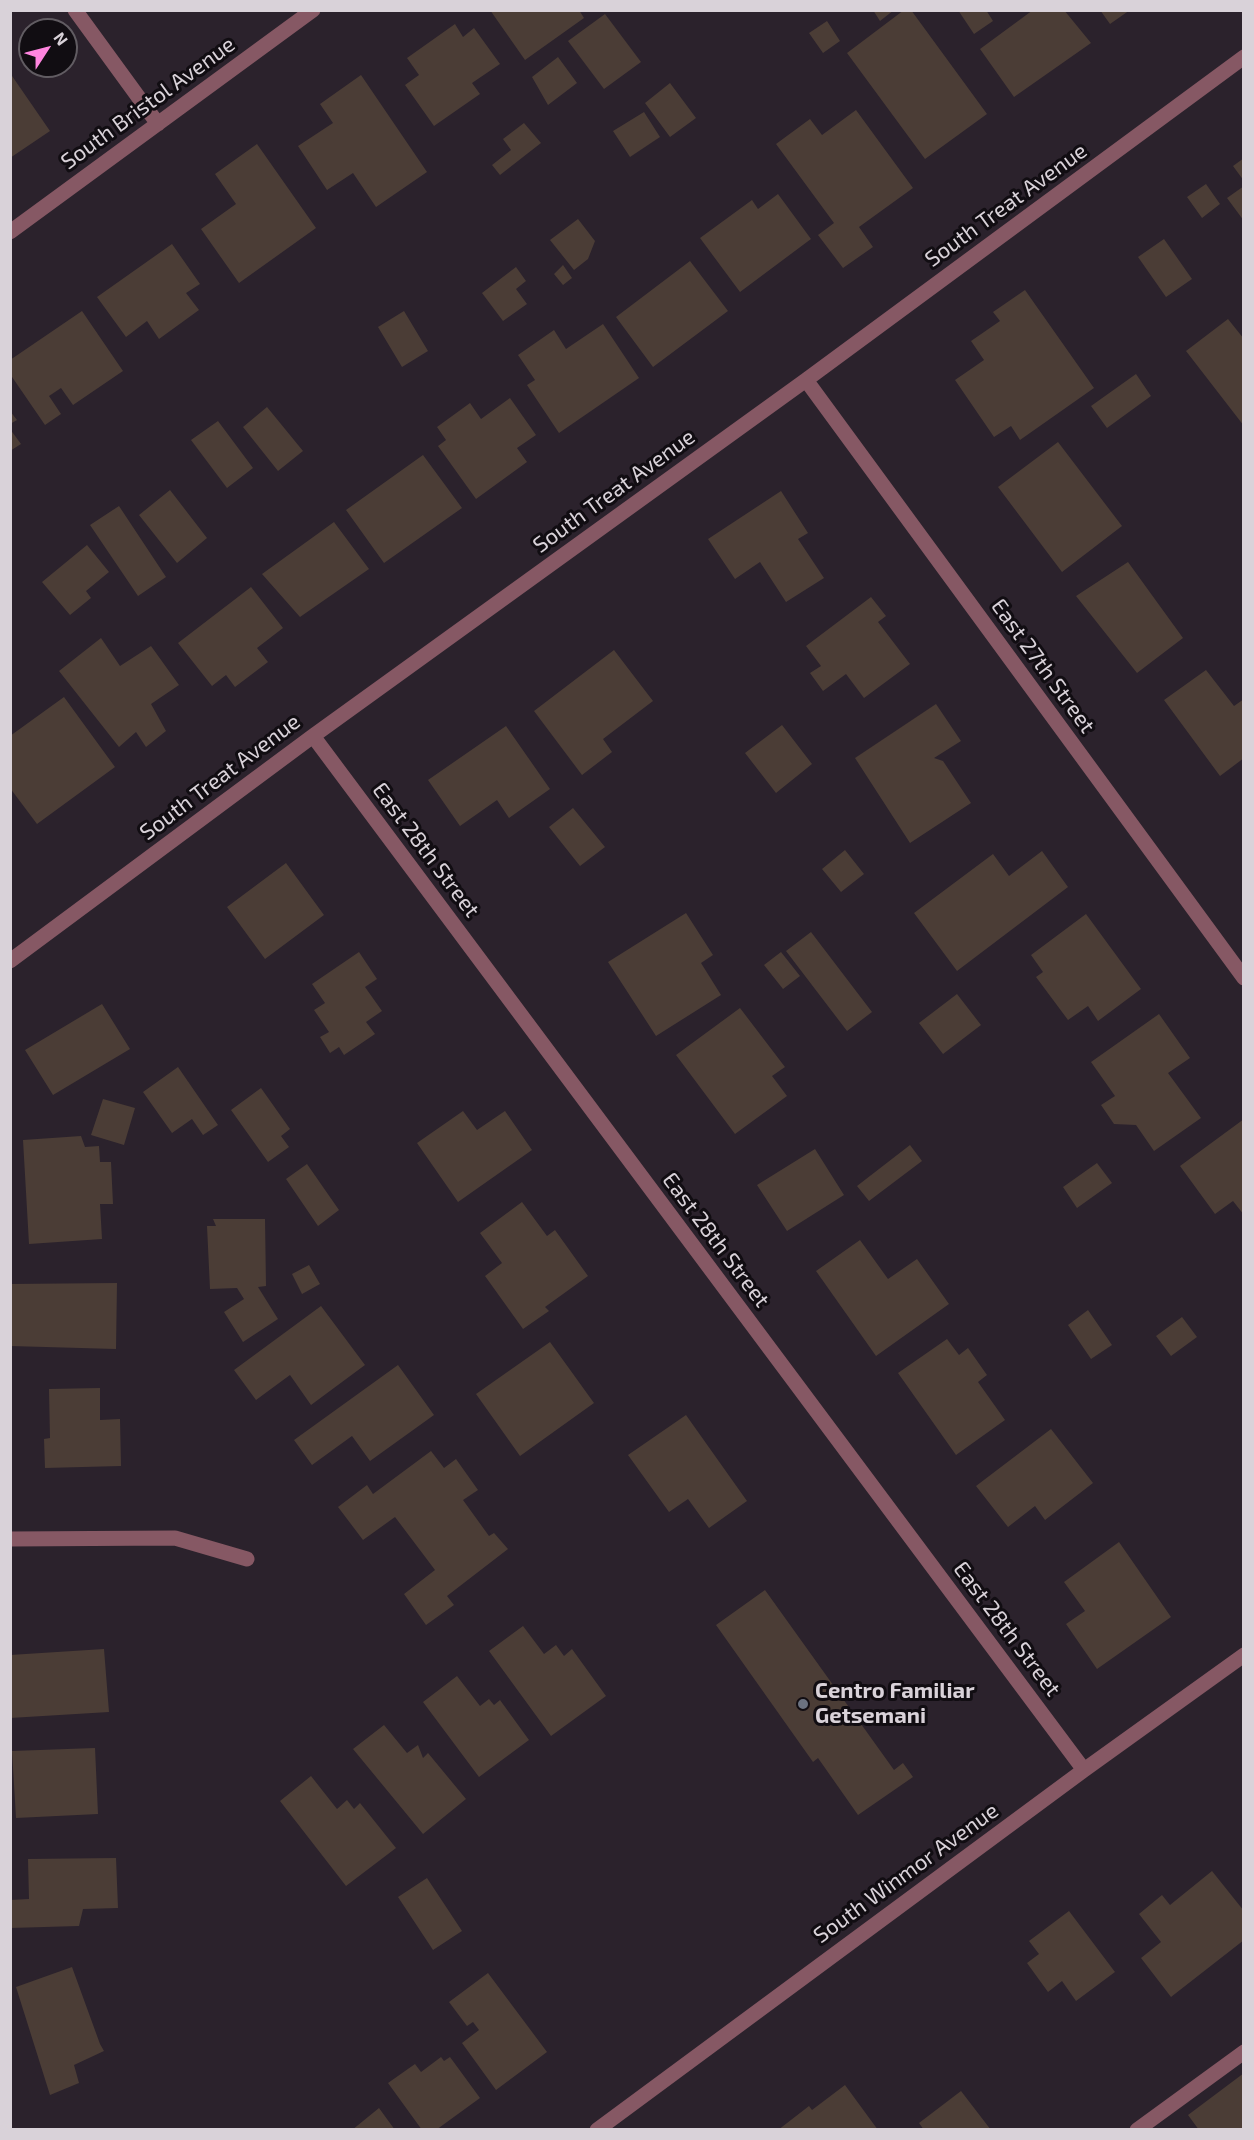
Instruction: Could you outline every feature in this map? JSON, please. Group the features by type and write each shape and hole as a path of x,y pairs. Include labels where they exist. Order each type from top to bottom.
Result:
{"street":[{"path":"75,10 158,124"},
{"name":"South Bristol Avenue","path":"10,232 313,10"},
{"name":"South Treat Avenue","path":"10,962 312,736 806,380 1244,57"},
{"name":"East 27th Street","path":"806,380 1244,978"},
{"name":"East 28th Street","path":"312,736 1084,1770"},
{"path":"10,1539 175,1538 247,1559"},
{"name":"South Winmor Avenue","path":"597,2130 1084,1770 1244,1655"},
{"path":"1137,2130 1244,2052"}],"building":[{"path":"490,10 579,10 584,18 525,60"},
{"path":"873,10 894,10 880,21"},
{"path":"904,10 911,10 987,114 925,159 847,53"},
{"path":"958,10 986,10 993,21 974,34"},
{"path":"1033,10 1064,10 1091,43 1014,97 980,49"},
{"path":"1100,10 1130,10 1110,24"},
{"path":"605,14 641,62 604,89 568,41"},
{"path":"827,21 840,41 823,53 809,33"},
{"path":"455,24 463,37 474,28 500,64 472,83 480,94 434,126 405,85 419,75 407,58"},
{"path":"558,57 577,83 548,105 532,77"},
{"path":"10,73 50,131 10,158"},
{"path":"361,75 427,172 376,207 353,173 327,190 298,146 333,123 320,104"},
{"path":"670,83 696,118 670,137 645,103"},
{"path":"856,110 913,188 859,227 873,247 843,268 818,235 834,223 776,144 810,119 822,135"},
{"path":"644,112 660,137 630,157 613,131"},
{"path":"524,123 541,143 500,175 492,165 511,150 503,139"},
{"path":"257,144 316,228 239,283 201,229 236,204 215,174"},
{"path":"1244,158 1244,181 1233,166"},
{"path":"1206,184 1220,204 1202,218 1187,197"},
{"path":"1244,186 1244,221 1227,198"},
{"path":"778,194 811,239 740,292 700,238 752,200 758,209"},
{"path":"578,219 595,241 588,259 574,270 550,240"},
{"path":"1164,239 1192,279 1166,297 1138,257"},
{"path":"172,244 200,284 186,293 199,310 159,339 147,321 126,337 97,297"},
{"path":"690,261 728,311 653,367 616,317"},
{"path":"563,265 572,278 563,285 554,274"},
{"path":"516,267 526,281 516,289 527,304 503,321 482,293"},
{"path":"1025,290 1094,388 1020,440 1011,426 994,437 955,380 984,360 971,341 1000,321 993,312"},
{"path":"82,311 123,371 73,405 61,388 49,396 61,414 45,425 10,374 10,360"},
{"path":"404,311 428,351 402,367 378,327"},
{"path":"1228,319 1244,339 1244,426 1186,351"},
{"path":"603,324 639,378 559,433 527,385 535,380 518,355 554,330 566,349"},
{"path":"1136,374 1151,396 1107,428 1091,406"},
{"path":"510,398 536,435 517,448 527,462 476,499 438,446 446,440 437,427 470,403 481,419"},
{"path":"267,407 303,451 278,471 243,427"},
{"path":"10,411 17,420 10,424"},
{"path":"218,421 253,468 227,488 191,440"},
{"path":"10,429 21,444 10,451"},
{"path":"1058,442 1122,526 1062,572 998,487"},
{"path":"423,455 462,508 384,563 346,510"},
{"path":"170,490 207,538 177,563 139,515"},
{"path":"781,491 808,533 798,539 824,578 786,602 760,562 735,579 708,539"},
{"path":"119,506 166,577 138,596 90,525"},
{"path":"334,522 369,569 300,617 262,574"},
{"path":"87,545 109,572 86,591 91,598 70,615 42,582"},
{"path":"1128,562 1183,638 1137,673 1076,596"},
{"path":"251,587 283,628 257,648 268,662 235,687 226,675 212,686 178,643"},
{"path":"871,597 886,616 878,622 910,664 864,698 846,674 823,691 810,673 821,666 806,646"},
{"path":"101,638 120,666 151,646 179,685 151,704 166,731 146,747 136,732 119,747 59,671"},
{"path":"614,650 653,701 603,739 612,752 582,775 534,711"},
{"path":"1206,670 1234,706 1244,699 1244,758 1220,776 1164,700"},
{"path":"64,697 115,767 37,824 10,788 10,736"},
{"path":"936,704 961,741 934,758 943,761 971,803 910,843 855,758"},
{"path":"782,725 812,764 776,793 745,753"},
{"path":"506,726 550,789 509,818 497,800 460,826 428,780"},
{"path":"573,808 605,847 580,866 549,827"},
{"path":"845,850 864,874 841,892 822,869"},
{"path":"1042,851 1068,887 957,971 914,913 993,854 1009,876"},
{"path":"286,863 324,915 265,959 227,907"},
{"path":"686,913 713,955 701,963 721,995 656,1036 608,962"},
{"path":"1086,914 1141,989 1098,1021 1088,1006 1068,1020 1036,977 1043,972 1031,955"},
{"path":"811,932 872,1012 847,1031 786,951"},
{"path":"359,952 377,979 365,987 382,1011 366,1022 375,1034 344,1055 339,1047 330,1053 320,1037 329,1032 314,1010 325,1003 312,984"},
{"path":"781,952 800,976 783,989 764,965"},
{"path":"957,994 981,1025 943,1054 919,1023"},
{"path":"102,1004 130,1049 53,1095 25,1050"},
{"path":"740,1008 785,1067 772,1076 787,1096 735,1134 676,1055"},
{"path":"1159,1014 1190,1058 1168,1073 1201,1118 1154,1151 1136,1125 1114,1124 1101,1105 1115,1096 1091,1062"},
{"path":"178,1067 218,1125 203,1135 192,1119 172,1133 143,1092"},
{"path":"261,1088 290,1129 281,1136 289,1147 268,1162 231,1110"},
{"path":"103,1099 135,1108 124,1145 91,1135"},
{"path":"463,1111 477,1130 505,1111 532,1150 458,1202 417,1143"},
{"path":"1244,1119 1244,1215 1233,1201 1215,1214 1180,1166"},
{"path":"81,1136 85,1147 99,1146 100,1162 111,1162 113,1204 100,1204 102,1239 29,1244 23,1140"},
{"path":"910,1145 922,1161 869,1201 857,1186"},
{"path":"815,1149 844,1195 787,1231 757,1185"},
{"path":"1097,1163 1112,1183 1077,1208 1063,1187"},
{"path":"307,1164 339,1210 318,1226 286,1179"},
{"path":"522,1202 547,1236 555,1230 588,1276 545,1307 549,1311 523,1329 485,1276 502,1263 480,1233"},
{"path":"213,1219 265,1219 266,1286 258,1287 278,1319 243,1342 224,1312 244,1299 237,1288 210,1289 207,1226 216,1226"},
{"path":"860,1240 888,1279 917,1259 949,1304 876,1356 816,1271"},
{"path":"309,1265 320,1284 302,1294 292,1274"},
{"path":"117,1283 116,1349 10,1346 10,1284"},
{"path":"321,1306 365,1365 311,1405 290,1375 256,1400 234,1370"},
{"path":"1088,1310 1112,1345 1091,1359 1068,1325"},
{"path":"1182,1317 1197,1337 1171,1356 1156,1336"},
{"path":"947,1339 959,1355 968,1348 987,1375 978,1382 1005,1420 956,1455 898,1373"},
{"path":"550,1342 594,1403 520,1456 476,1394"},
{"path":"398,1365 434,1415 370,1461 352,1436 312,1465 294,1440"},
{"path":"100,1388 100,1420 120,1419 121,1466 45,1468 44,1439 50,1438 49,1389"},
{"path":"686,1415 747,1501 709,1528 688,1499 669,1512 628,1455"},
{"path":"1051,1429 1093,1483 1045,1520 1035,1506 1008,1527 976,1486"},
{"path":"431,1451 444,1468 456,1459 478,1490 463,1500 489,1536 494,1533 508,1549 447,1596 454,1605 426,1625 404,1594 435,1570 395,1517 363,1540 338,1507 367,1485 373,1494"},
{"path":"1119,1542 1171,1617 1097,1669 1066,1624 1085,1611 1064,1582"},
{"path":"765,1590 894,1770 903,1763 913,1777 858,1815 818,1758 813,1762 716,1625"},
{"path":"523,1626 544,1654 556,1645 564,1656 572,1649 606,1696 551,1736 489,1651"},
{"path":"104,1649 109,1712 10,1718 10,1655"},
{"path":"457,1676 480,1706 489,1699 494,1705 500,1700 529,1740 479,1777 423,1702"},
{"path":"384,1725 407,1753 418,1745 423,1758 428,1753 466,1799 423,1834 353,1749"},
{"path":"95,1748 98,1814 16,1818 12,1751"},
{"path":"311,1776 337,1809 347,1800 354,1809 360,1803 396,1848 346,1886 280,1801"},
{"path":"116,1858 118,1908 83,1909 79,1926 10,1928 10,1900 29,1899 28,1859"},
{"path":"1212,1871 1244,1911 1244,1940 1171,1997 1141,1958 1161,1942 1139,1914 1162,1895 1170,1905"},
{"path":"427,1878 462,1931 433,1950 398,1897"},
{"path":"1069,1911 1115,1972 1076,2001 1062,1981 1048,1992 1027,1963 1039,1954 1029,1941"},
{"path":"72,1967 104,2051 74,2065 79,2083 50,2095 16,1987"},
{"path":"488,1973 547,2052 496,2090 462,2043 479,2030 473,2022 467,2026 449,2002"},
{"path":"441,2057 444,2061 450,2057 480,2098 436,2130 422,2130 388,2083 415,2064 421,2072"},
{"path":"1244,2073 1244,2130 1199,2130 1188,2115"},
{"path":"845,2085 878,2130 778,2130 809,2106 812,2110"},
{"path":"961,2091 991,2130 924,2130 919,2123"},
{"path":"379,2108 395,2130 352,2130"}],"place":[{"name":"Centro Familiar Getsemani","path":"803,1704"}]}
